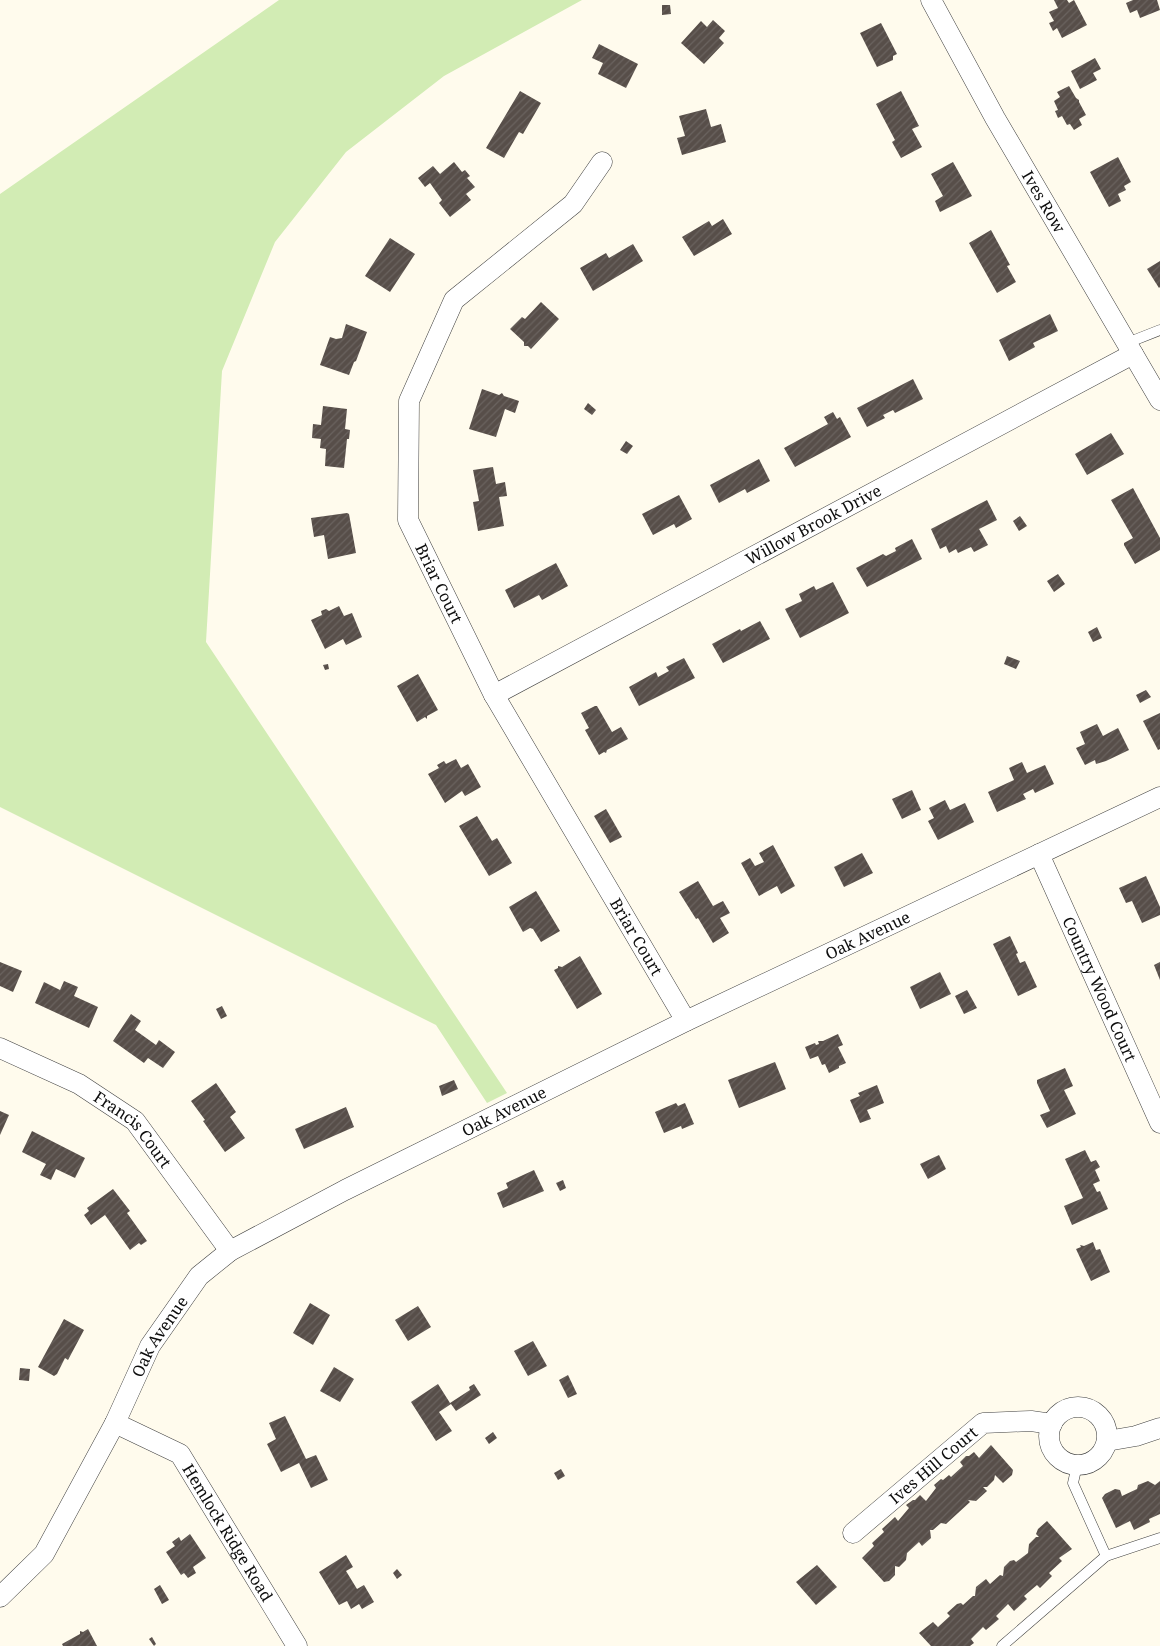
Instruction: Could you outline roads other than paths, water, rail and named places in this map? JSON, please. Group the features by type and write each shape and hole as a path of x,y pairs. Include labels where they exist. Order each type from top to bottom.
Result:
{"street":[{"name":"Ives Row","path":"931,0 995,118 1160,400"},
{"name":"Briar Court","path":"602,162 573,204 454,300 409,401 408,520 494,695 686,1021"},
{"name":"Willow Brook Drive","path":"494,695 1130,348"},
{"name":"Oak Avenue","path":"0,1597 44,1554 115,1423 150,1346 199,1276 230,1251 351,1187 686,1021 1160,797"},
{"name":"Country Wood Court","path":"1039,854 1160,1123"},
{"name":"Francis Court","path":"0,1048 79,1084 135,1121 230,1251"},
{"path":"1073,1408 1091,1410 1099,1416 1104,1424 1107,1432 1107,1442 1099,1456 1093,1461 1077,1465 1068,1463 1060,1458 1050,1442 1049,1433 1052,1424 1064,1410 1073,1408"},
{"name":"Ives Hill Court","path":"853,1533 983,1424 1031,1421 1052,1424"},
{"name":"Hemlock Ridge Road","path":"115,1423 180,1454 297,1646"},
{"path":"1107,1442 1136,1436 1160,1428"}],"lane":[{"path":"1130,348 1160,330"},
{"path":"1077,1465 1073,1484 1106,1556"},
{"path":"1002,1646 1106,1556 1160,1538"}]}
